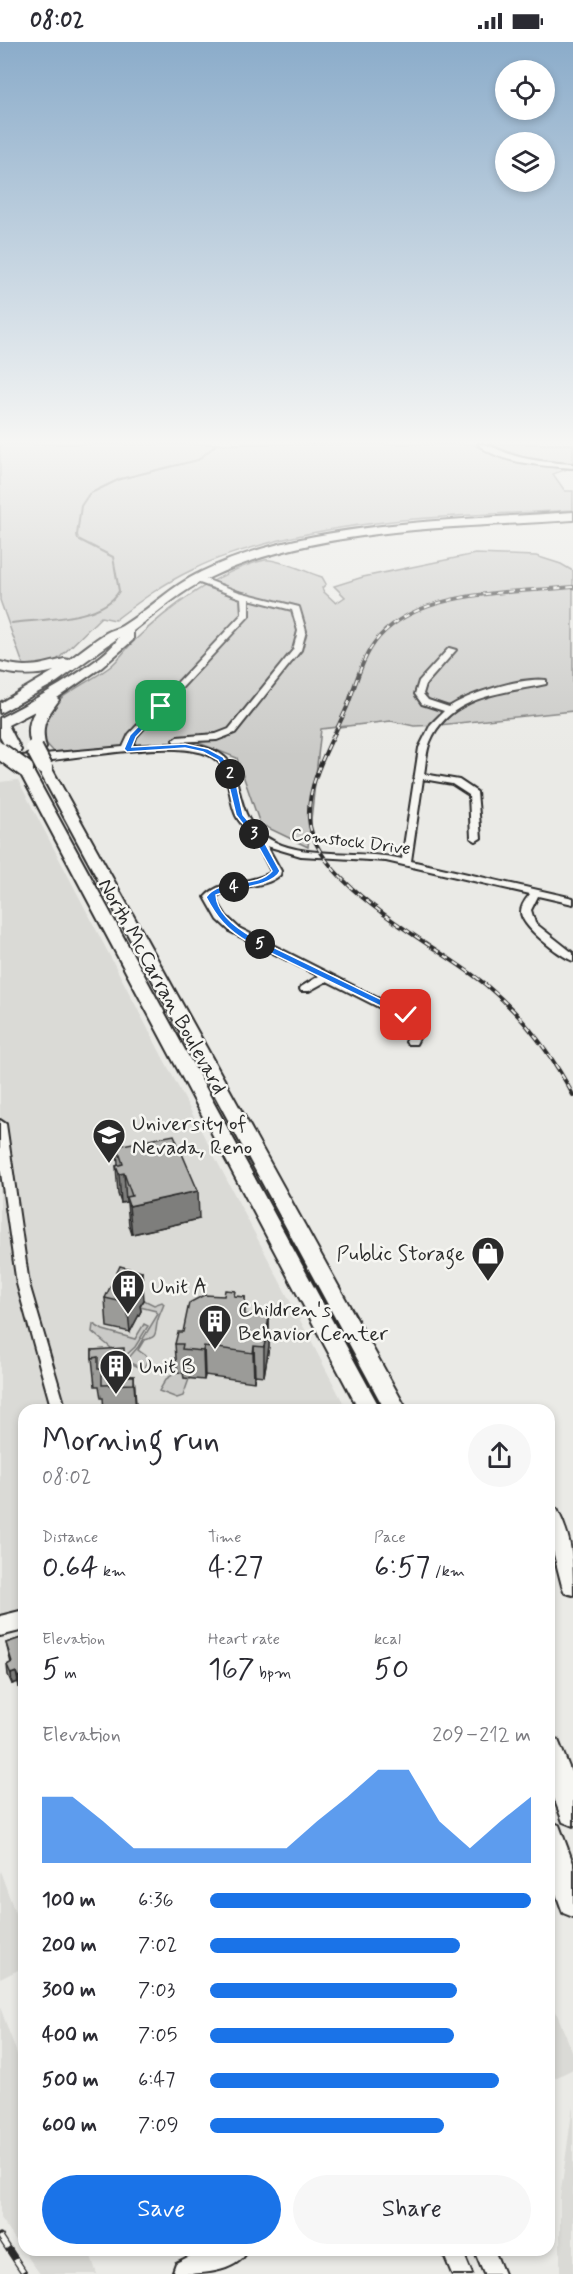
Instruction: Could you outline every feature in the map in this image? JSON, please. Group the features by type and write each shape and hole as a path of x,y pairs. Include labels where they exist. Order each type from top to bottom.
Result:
{"main road":[{"path":"0,724 8,710 112,635 126,630 167,597 197,579 229,565 287,548"},
{"path":"8,710 64,688 98,665 126,640 126,630"},
{"path":"0,666 25,672 44,671 89,653"},
{"name":"North McCarran Boulevard","path":"0,688 8,710 37,748 44,767 394,1404"},
{"path":"37,748 35,734 38,717 64,688"},
{"name":"North McCarran Boulevard","path":"0,724 7,751 25,769 367,1404"},
{"path":"555,1764 573,1813"},
{"path":"555,1851 573,1903"}],"street":[{"path":"197,579 240,594 294,607 298,611 302,631 295,655 228,734 129,746 132,736 246,615 245,597 240,594"},
{"path":"450,710 425,702 419,694 422,684 452,650"},
{"path":"406,863 426,740 435,725 450,710 472,698 505,688 543,682"},
{"name":"Comstock Drive","path":"0,761 129,746 185,746 214,754 221,759 228,770 240,815 257,836 274,846 294,852 386,858 573,901"},
{"path":"419,776 455,780 465,784 474,794 476,837"},
{"path":"257,836 276,871 275,875 265,880 216,891 210,897 227,924 415,1021 418,1028 412,1042"},
{"path":"536,892 527,907 527,919 536,930 573,958"},
{"path":"305,989 327,976"},
{"path":"0,1124 23,1284 57,1404"},
{"path":"555,1525 559,1531 573,1586"},
{"path":"0,1626 18,1622"},
{"path":"187,2274 222,2256"},
{"path":"454,2256 462,2274"},
{"path":"486,2256 494,2274"}],"shaded area":[{"path":"0,548 252,548 219,558 182,575 115,620 101,617 55,662 24,667 0,600"},
{"path":"475,554 536,556 561,564 573,571 573,711 439,725 414,726 391,721 321,729 308,847 260,824 237,758 194,741 54,752 42,737 40,725 50,707 112,665 134,641 178,604 230,572 265,560 284,563 322,577 326,584 322,588 324,592 336,603 345,597 334,586 363,577"},
{"name":"University of Nevada, Reno","path":"18,780 344,1404 18,1404 18,1610 0,1615 0,782"},
{"path":"144,1300 154,1305 162,1302 164,1304 155,1335 144,1340 138,1350 149,1358 143,1369 126,1361 138,1347 158,1314 156,1311 140,1307"},
{"path":"93,1324 103,1330 135,1339 144,1324 148,1326 135,1347 123,1358 92,1332"},
{"path":"177,1372 185,1373 184,1378 189,1379 183,1396 177,1398 159,1391 166,1379"},
{"path":"0,1871 18,1920 18,1970 0,1979"},
{"path":"0,2007 18,2056 18,2243 0,2218"},
{"path":"555,2010 573,2053 573,2069 555,2078"},
{"path":"573,2105 573,2274 560,2274 560,2198"},
{"path":"27,2256 91,2256 97,2274 40,2274"}],"building":[{"path":"174,1135 198,1191 129,1206 126,1197 132,1196 124,1173 119,1174 116,1166 123,1164 117,1146"},
{"path":"120,1266 142,1272 136,1282 139,1283 127,1303 105,1298"},
{"path":"225,1290 235,1291 234,1296 245,1297 244,1315 269,1317 264,1347 254,1346 253,1353 204,1346 203,1351 182,1349 183,1344 175,1344 178,1332 183,1332 189,1303 204,1295 224,1296"},
{"path":"124,1348 124,1360 128,1360 128,1376 134,1376 134,1384 102,1385 102,1369 98,1369 98,1357 92,1358 92,1350"},
{"path":"18,1639 18,1677 16,1672 11,1674 7,1665 12,1662 6,1643"}],"waterway":[{"path":"12,623 86,613 111,601 119,591 113,557 96,548"}],"railway":[{"path":"573,587 470,596 419,610 397,621 379,637 364,661 347,707 316,775 309,804 309,818 316,843 332,867 354,890 381,912 465,969 512,1009 555,1064 573,1095"},
{"path":"0,2236 25,2274"}],"place":[{"name":"University of Nevada, Reno","path":"109,1164"},
{"name":"Public Storage","path":"488,1282"},
{"name":"Unit A","path":"128,1315"},
{"name":"Children's Behavior Center","path":"215,1350"},
{"name":"Unit B","path":"116,1395"}],"route":[{"path":"161,706 132,736 127,749 185,746 206,750 221,759 231,778 240,815 257,836 276,871 271,878 216,891 210,897 222,918 251,940 406,1015"}]}
